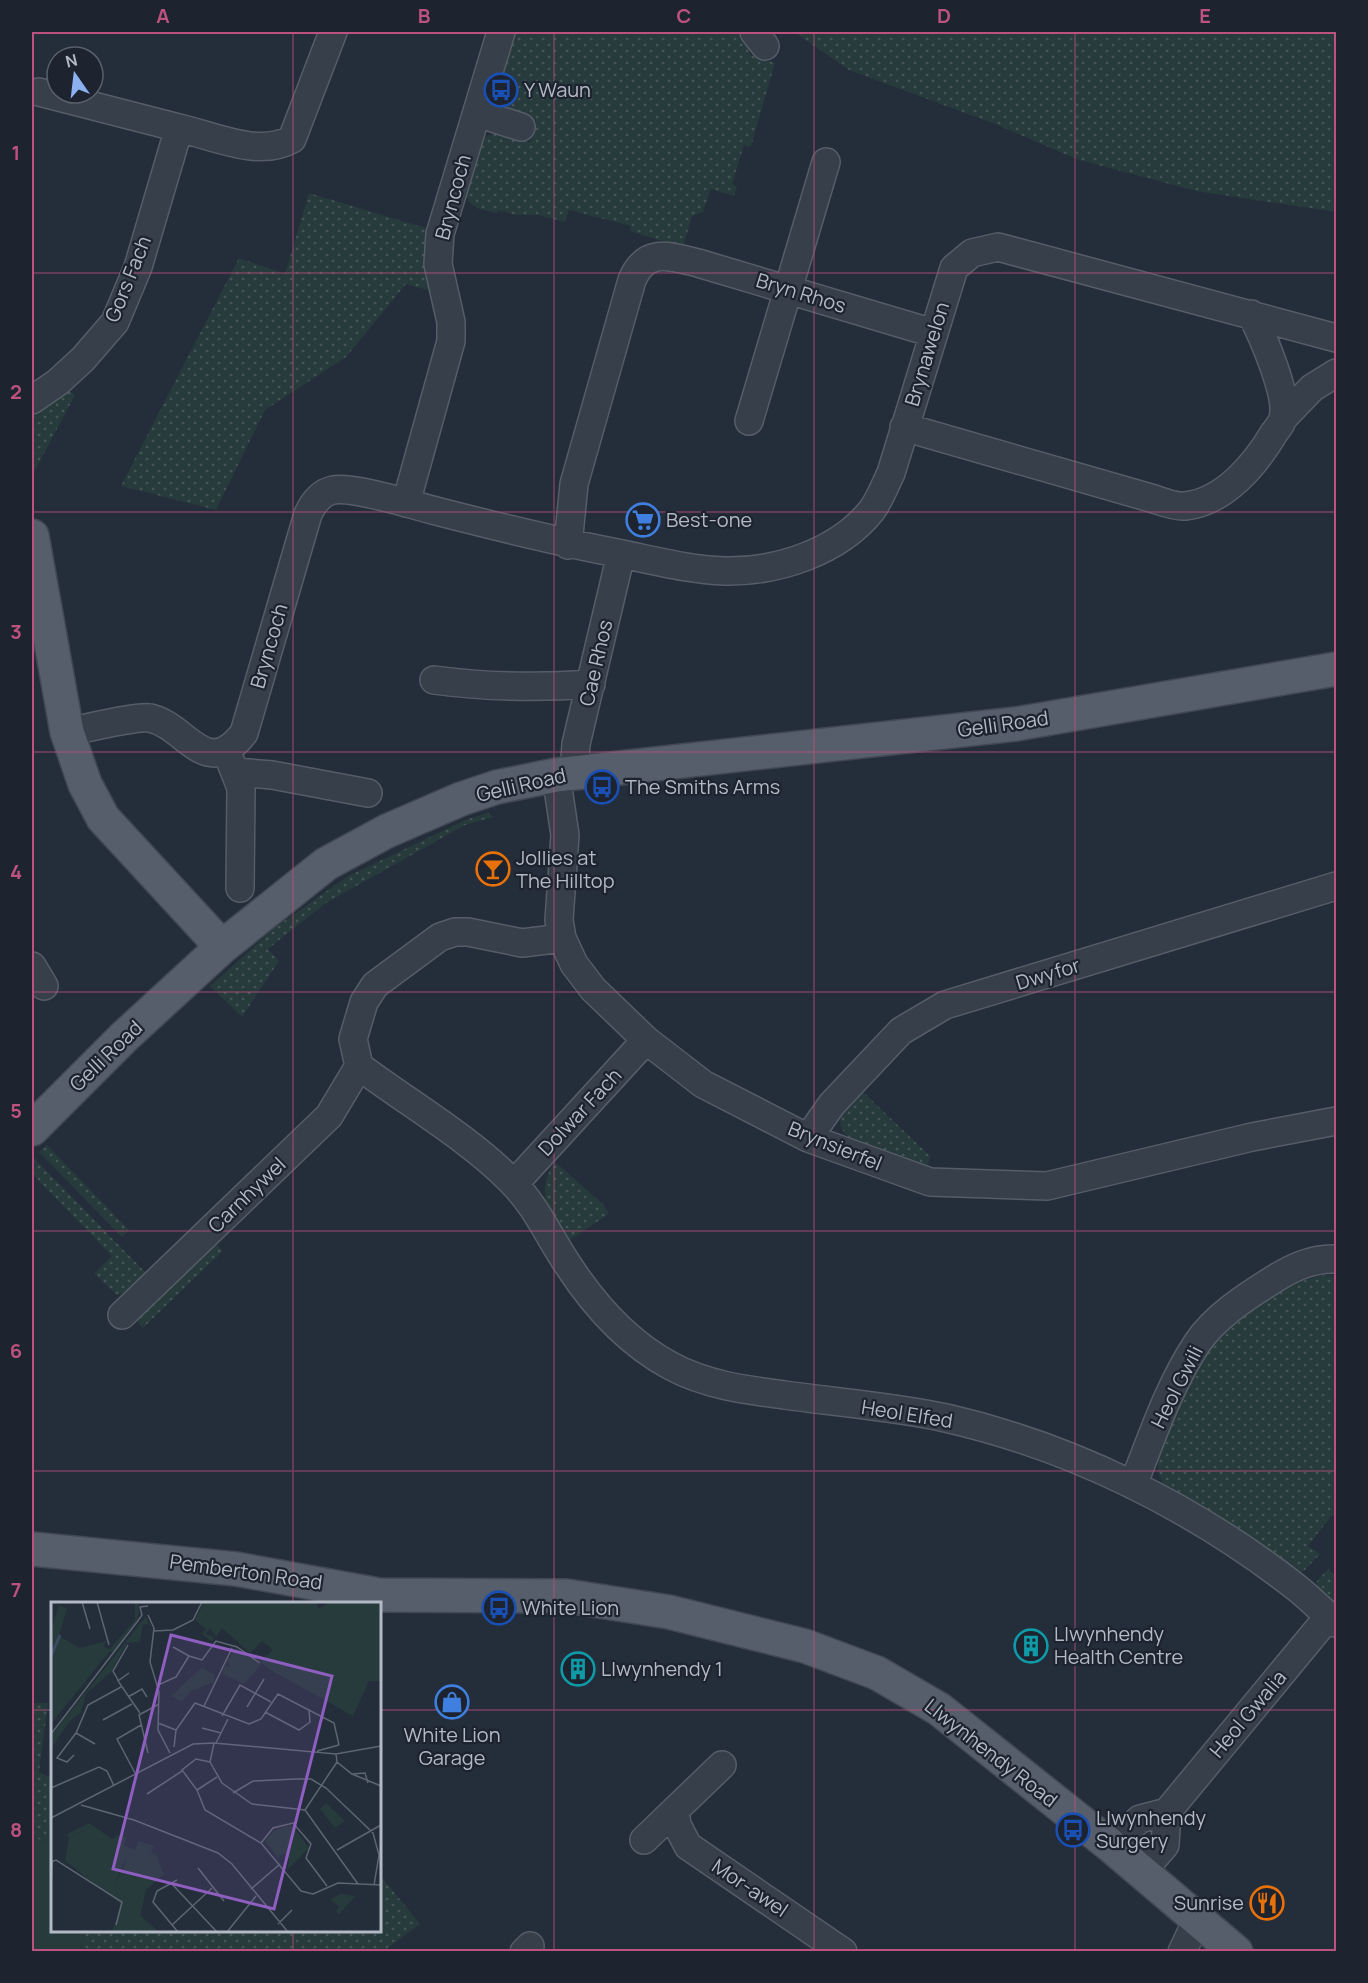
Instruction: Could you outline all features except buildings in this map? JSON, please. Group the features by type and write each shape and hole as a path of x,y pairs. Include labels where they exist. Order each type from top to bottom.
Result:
{"main road":[{"path":"32,536 36,578 67,732 85,784 103,818 222,947"},
{"name":"Gelli Road","path":"32,1129 124,1037 222,947 326,864 387,831 497,786 565,774 1016,724 1336,669"},
{"name":"Pemberton Road","path":"32,1549 236,1569 380,1595 567,1596"},
{"name":"Llwynhendy Road","path":"567,1596 680,1615 805,1646 877,1673 939,1709 1110,1845 1236,1952"}],"street":[{"path":"39,92 262,149 279,147 292,140 333,32"},
{"name":"Bryncoch","path":"406,503 451,341 451,322 438,264 440,234 501,32"},
{"path":"477,113 521,128"},
{"name":"Gors Fach","path":"32,400 58,382 83,359 115,322 138,267 179,128"},
{"path":"749,421 826,162"},
{"name":"Brynawelon","path":"568,545 670,565 723,571 771,567 802,558 830,545 854,529 872,509 891,473 954,268 972,253 998,248 1336,338"},
{"name":"Bryn Rhos","path":"568,545 574,484 632,280 637,268 646,259 668,255 933,333"},
{"path":"1251,314 1268,345 1280,388 1284,417"},
{"path":"904,427 1183,506 1212,499 1236,481 1263,451 1284,417 1312,388 1336,373"},
{"name":"Bryncoch","path":"231,761 244,733 313,504 331,490 343,489 406,503 568,545"},
{"name":"Cae Rhos","path":"565,774 576,744 621,554"},
{"path":"434,680 465,684 542,687 591,684"},
{"path":"67,732 148,718 169,726 201,751 272,775 368,793"},
{"path":"231,761 242,788 240,888"},
{"name":"Brynsierfel","path":"565,774 565,835 559,920 562,938 574,964 593,989 646,1040 704,1084 808,1138 930,1182 1047,1186 1251,1137 1336,1121"},
{"name":"Dwyfor","path":"808,1138 832,1104 902,1031 945,1005 1336,886"},
{"path":"514,1184 492,1163 359,1066 353,1040 364,1002 375,985 440,938 468,932 522,942 562,938"},
{"name":"Dolwar Fach","path":"514,1184 646,1040"},
{"name":"Carnhywel","path":"122,1315 329,1116 359,1066"},
{"name":"Heol Elfed","path":"514,1184 533,1207 593,1300 619,1329 671,1366 741,1390 946,1418 1039,1446 1133,1485 1191,1516 1297,1588 1333,1620"},
{"name":"Heol Gwili","path":"1133,1485 1160,1415 1199,1340 1249,1296 1282,1274 1310,1261 1336,1259"},
{"name":"Heol Gwalia","path":"1167,1812 1333,1620"},
{"path":"644,1840 722,1765"},
{"name":"Mor-awel","path":"675,1810 677,1825 688,1846 834,1949"},
{"path":"1110,1845 1140,1819 1167,1812 1166,1845 1142,1872"},
{"path":"1182,1952 1197,1920"}],"shaded area":[{"path":"514,32 741,32 745,34 750,55 775,63 752,143 750,147 744,145 732,184 737,186 734,196 711,189 703,212 692,216 683,247 630,231 631,226 569,210 565,222 538,215 516,215 498,210 497,213 474,206 465,195 482,138 497,133 530,142 536,121 497,105 495,93"},
{"path":"794,32 1336,32 1336,212 1196,191 1076,159 995,124 849,70"},
{"path":"309,193 429,229 431,291 406,284 346,357 265,410 216,510 121,486 239,258 285,274"},
{"path":"68,390 75,395 33,474 32,417"},
{"path":"488,813 494,817 465,825 326,903 268,949 279,961 242,1017 210,986 276,927 348,876 468,819"},
{"path":"862,1091 930,1156 928,1166 871,1150 845,1134 840,1124 843,1112"},
{"path":"47,1145 129,1230 122,1237 39,1152"},
{"path":"34,1158 146,1273 126,1292 117,1295 94,1274 112,1256 32,1174"},
{"path":"555,1162 604,1205 609,1214 568,1241 551,1212 545,1194 545,1184"},
{"path":"215,1243 223,1251 143,1328 135,1319"},
{"path":"1325,1275 1336,1276 1336,1518 1332,1515 1308,1546 1320,1554 1304,1571 1297,1574 1169,1491 1161,1480 1158,1467 1160,1454 1174,1417 1195,1375 1216,1341 1246,1313 1272,1296 1299,1282"},
{"path":"1328,1569 1336,1576 1336,1606 1317,1590 1317,1581"},
{"path":"32,1703 48,1703 39,1772 51,1778 51,1844 32,1837"},
{"path":"32,1837 51,1844 51,1932 85,1932 80,1951 32,1951"},
{"path":"381,1876 420,1924 384,1951 80,1951 85,1932 381,1932"}],"place":[{"name":"Y Waun","path":"501,90"},
{"name":"Best-one","path":"643,520"},
{"name":"The Smiths Arms","path":"602,787"},
{"name":"Jollies at The Hilltop","path":"493,869"},
{"name":"White Lion","path":"499,1608"},
{"name":"Llwynhendy Health Centre","path":"1031,1646"},
{"name":"Llwynhendy 1","path":"578,1669"},
{"name":"White Lion Garage","path":"452,1702"},
{"name":"Llwynhendy Surgery","path":"1073,1830"},
{"name":"Sunrise","path":"1267,1903"}]}
